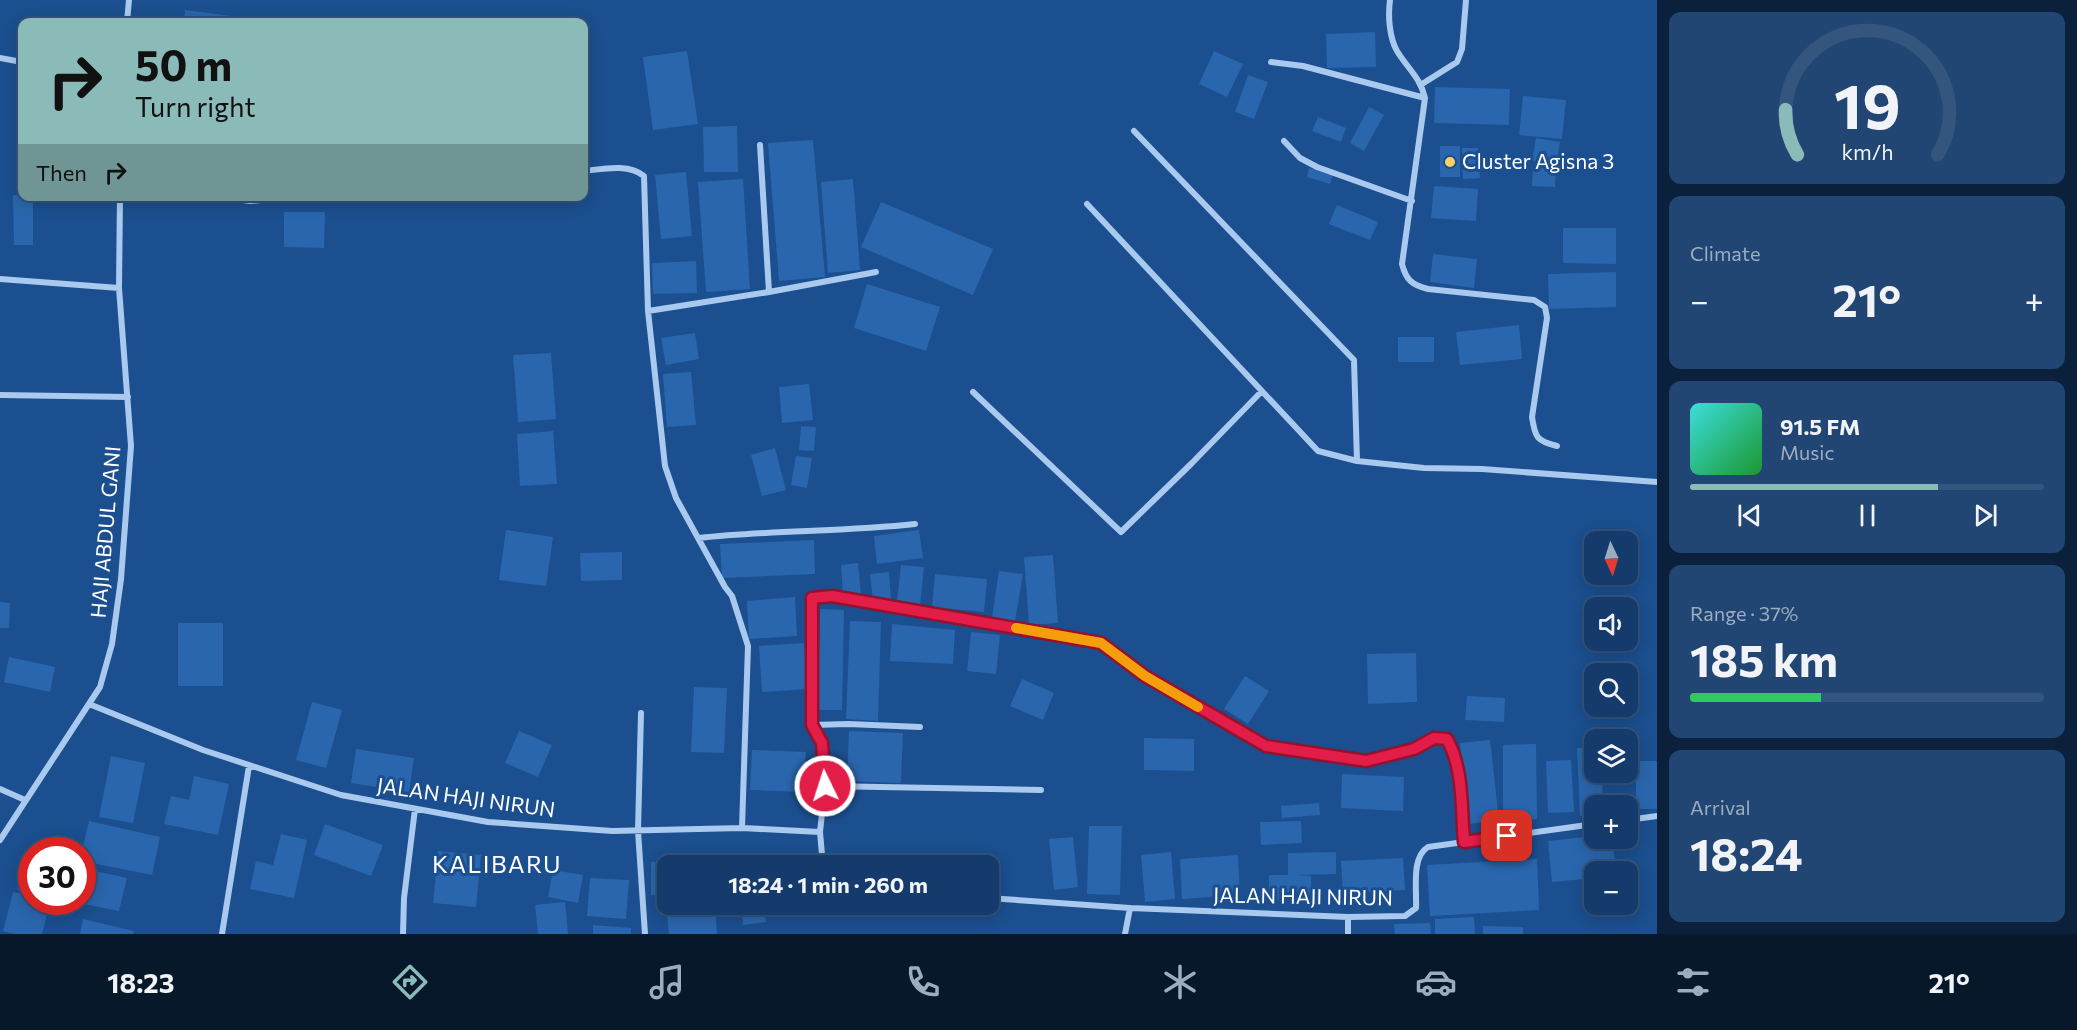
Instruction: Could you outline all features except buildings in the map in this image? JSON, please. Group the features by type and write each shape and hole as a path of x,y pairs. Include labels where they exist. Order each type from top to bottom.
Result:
{"street":[{"path":"128,18 129,0"},
{"path":"1390,0 1391,36 1396,49 1422,84 1425,99 1402,264 1405,277 1414,285 1428,289 1534,300 1545,307 1547,318 1533,417 1534,433 1542,442 1557,446"},
{"path":"1422,84 1457,62 1462,49 1466,0"},
{"path":"0,58 18,61"},
{"path":"1271,62 1303,66 1425,99"},
{"path":"1134,131 1354,360 1357,461"},
{"path":"1284,141 1300,158 1317,167 1412,201"},
{"path":"760,145 769,292"},
{"path":"588,171 623,168 637,170 644,176 648,311 665,466 676,498 732,596 748,646 742,828"},
{"name":"HAJI ABDUL GANI","path":"0,840 100,687 112,644 121,579 131,446 119,288 120,201"},
{"path":"1088,204 1318,451 1357,461 1424,468 1482,469 1657,482"},
{"path":"648,311 876,272"},
{"path":"0,279 119,288"},
{"path":"973,392 1121,532 1192,464 1261,392"},
{"path":"0,395 128,397"},
{"path":"699,538 749,532 863,530 915,524"},
{"path":"821,855 820,832 825,786 822,743 812,725 812,598 832,596 1101,643 1145,676 1266,746 1366,761 1414,749 1434,738 1447,739 1453,750 1459,774 1464,842"},
{"name":"JALAN HAJI NIRUN","path":"89,704 163,735 249,766 341,795 488,822 573,830 742,828 820,832"},
{"path":"641,713 638,831 645,934"},
{"path":"812,725 920,727"},
{"path":"222,934 249,766"},
{"path":"825,786 1041,790"},
{"path":"0,789 25,800"},
{"path":"403,934 404,898 415,809"},
{"path":"1638,819 1657,816"},
{"name":"JALAN HAJI NIRUN","path":"999,899 1130,908 1348,917 1405,916 1416,908 1418,858 1428,847 1584,825"},
{"path":"1125,934 1130,908"},
{"path":"1348,917 1348,934"}],"slow traffic":[{"path":"1016,628 1101,643 1145,676 1198,707"}],"place":[{"name":"Cluster Agisna 3","path":"1450,162"}],"district":[{"name":"KALIBARU","path":"497,865"}],"route":[{"path":"825,786 822,743 812,725 812,598 832,596 1101,643 1145,676 1266,746 1366,761 1414,749 1434,738 1447,739 1453,750 1459,774 1464,842 1507,836"}]}
